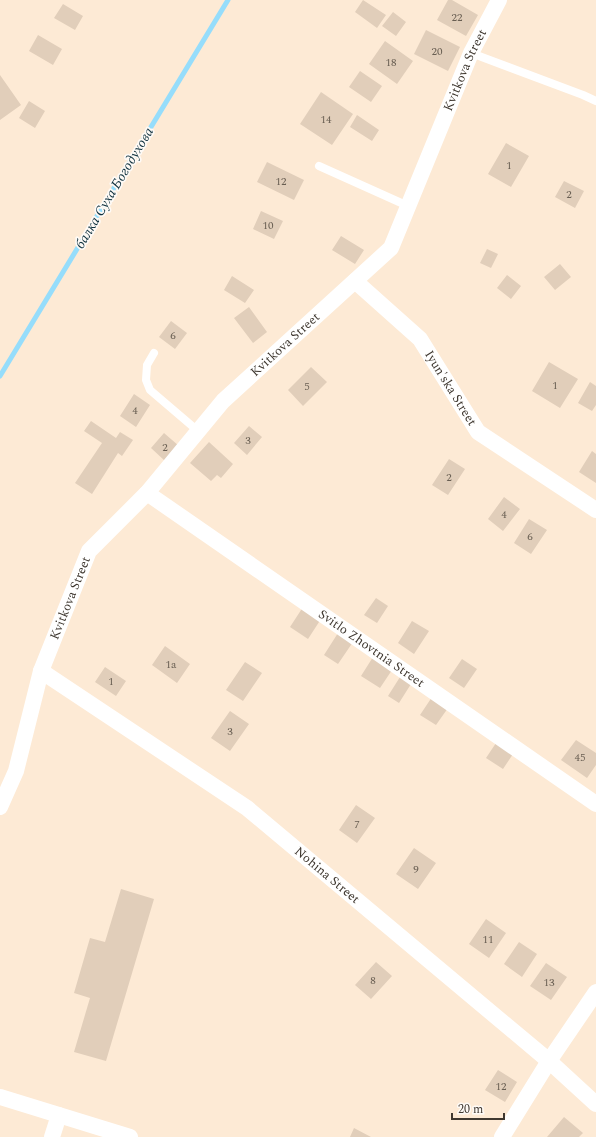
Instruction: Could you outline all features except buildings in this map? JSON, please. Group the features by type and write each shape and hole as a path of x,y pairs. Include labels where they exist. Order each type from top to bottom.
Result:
{"street":[{"name":"Kvitkova Street","path":"0,807 16,771 41,671 89,551 147,493 223,401 391,248 471,53 498,0"},
{"name":"Iyun'ska Street","path":"355,281 420,339 478,432 596,510"},
{"name":"Svitlo Zhovtnia Street","path":"147,493 596,804"},
{"name":"Nohina Street","path":"41,671 247,808 549,1061 596,1104"},
{"path":"502,1137 549,1061 596,992"},
{"path":"0,1097 130,1137"},
{"path":"52,1137 59,1115"}],"lane":[{"path":"471,53 583,94 596,101"},
{"path":"319,166 408,206"},
{"path":"154,353 147,365 146,380 150,390 198,431"}],"waterway":[{"name":"балка Суха Богодухова","path":"0,376 228,0"}]}
